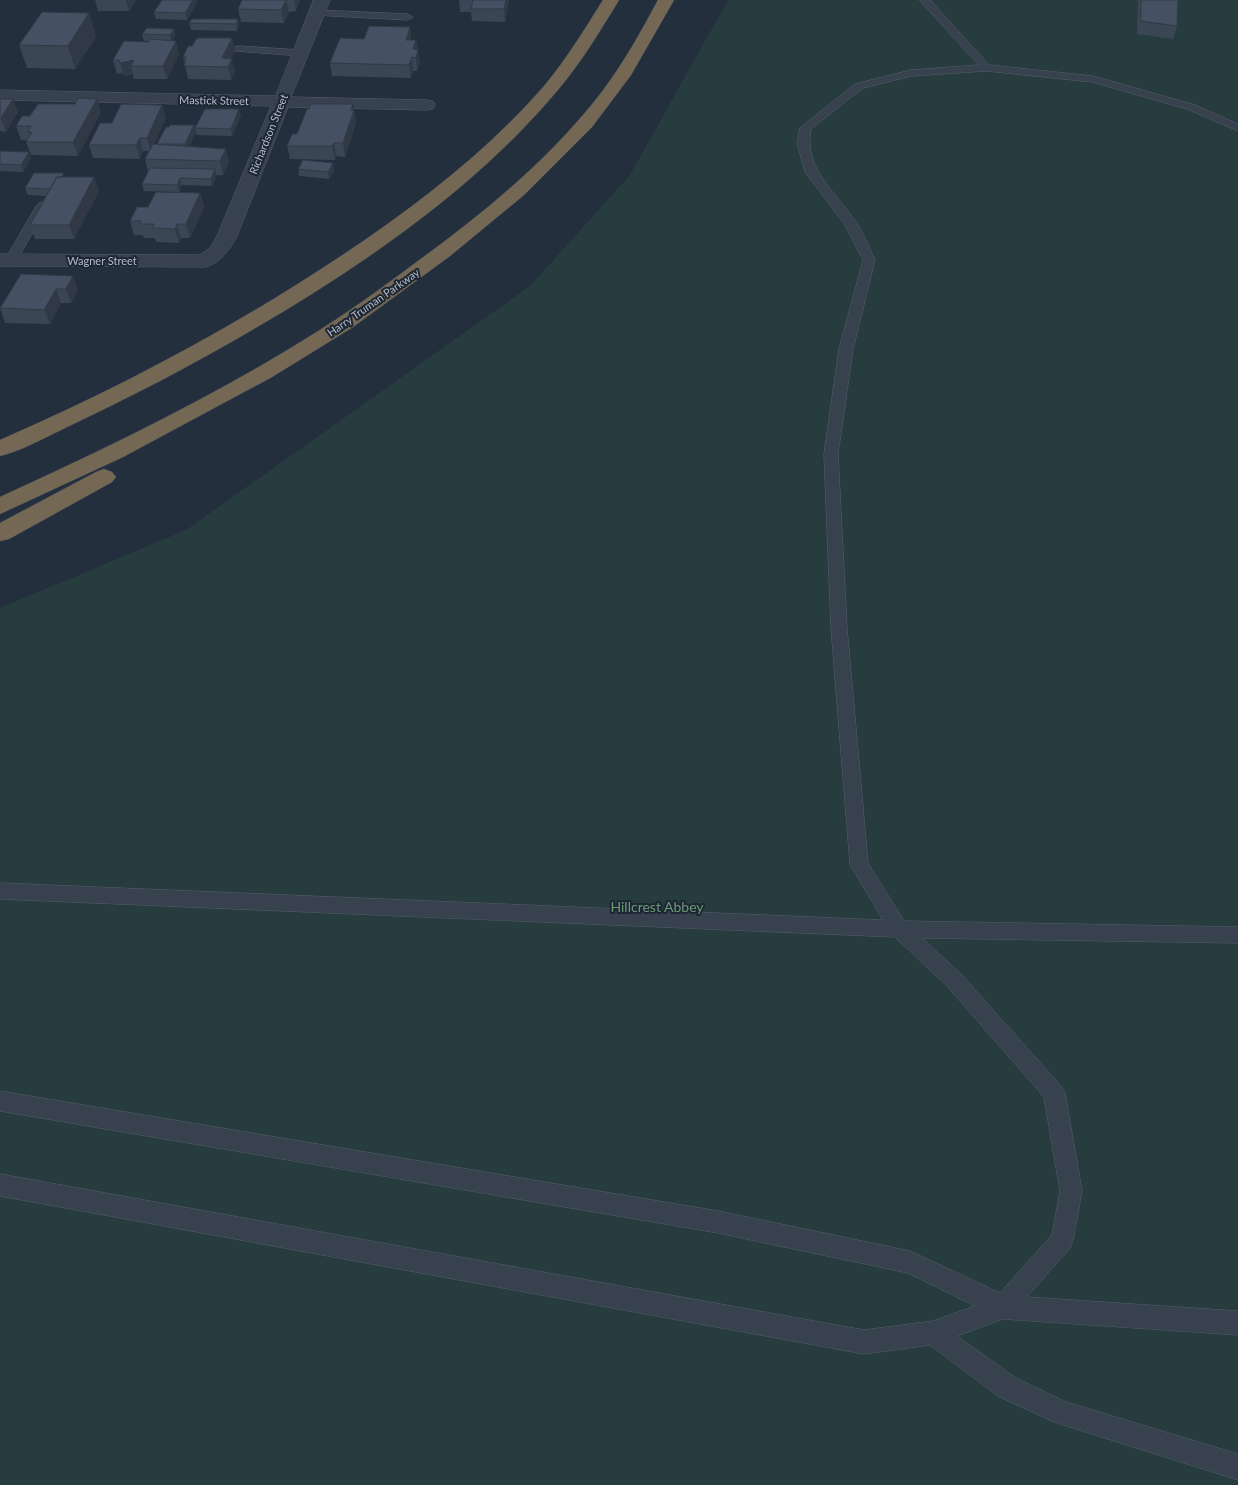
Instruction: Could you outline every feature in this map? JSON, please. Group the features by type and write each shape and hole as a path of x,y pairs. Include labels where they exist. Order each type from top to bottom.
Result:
{"highway":[{"path":"0,449 45,430 155,375 252,323 333,271 404,222 464,175 513,130 551,88 581,47 610,0"},
{"name":"Harry Truman Parkway","path":"0,506 92,463 200,408 301,351 450,248 519,191 568,142 606,98 636,55 666,0"},
{"path":"0,533 151,451 301,351"}],"street":[{"name":"Richardson Street","path":"205,261 219,250 228,236 320,7"},
{"name":"Mastick Street","path":"0,95 427,105"},
{"name":"Wagner Street","path":"6,260 205,261"}],"lane":[{"path":"925,0 986,68"},
{"path":"320,7 408,17"},
{"path":"239,49 301,53"},
{"path":"0,1185 864,1342 933,1333 1003,1307 1062,1240 1071,1191 1054,1093 954,980 899,929 859,864 838,628 831,454 846,349 869,260 851,224 811,172 802,144 806,128 859,86 911,72 937,69 986,68 1093,79 1191,107 1238,128"},
{"path":"6,260 46,198"},
{"path":"0,891 899,929 1238,935"},
{"path":"0,1101 747,1228 910,1262 1003,1307 1238,1323"},
{"path":"933,1333 1007,1387 1063,1413 1238,1467"}],"green space":[{"name":"Hillcrest Abbey","path":"728,0 1238,0 1238,1485 0,1485 0,608 186,530 530,286 630,175"}],"building":[{"path":"162,0 193,0 185,13 154,12"},
{"path":"242,0 286,0 281,10 238,9"},
{"path":"473,0 506,0 504,9 471,9"},
{"path":"1141,0 1178,0 1177,26 1141,21"},
{"path":"42,12 89,13 68,46 19,45"},
{"path":"192,19 238,19 236,24 189,23"},
{"path":"369,26 410,27 406,40 416,40 413,49 418,50 416,58 412,57 409,65 330,63 340,38 364,39"},
{"path":"147,28 174,29 170,35 142,34"},
{"path":"197,38 232,38 222,58 232,59 228,67 184,66 186,57 183,57 188,46 192,46"},
{"path":"149,39 176,41 163,66 131,66 134,60 120,63 119,60 113,60 124,41 149,42"},
{"path":"78,98 97,99 73,142 26,142 32,132 28,132 31,126 16,126 22,116 30,116 38,104 75,104"},
{"path":"0,99 13,99 1,118 0,118"},
{"path":"121,104 162,105 147,138 140,138 136,145 89,145 100,123 112,123"},
{"path":"311,104 353,104 351,110 354,110 343,143 334,143 332,146 287,146 292,134 297,134 307,109 309,109"},
{"path":"205,109 239,109 231,129 195,128"},
{"path":"170,125 194,125 185,144 157,144 166,127"},
{"path":"153,144 226,149 220,161 145,159"},
{"path":"0,151 29,152 21,165 0,164"},
{"path":"303,160 333,163 328,172 298,169"},
{"path":"150,168 215,169 211,179 180,178 177,185 142,184"},
{"path":"34,173 64,173 62,177 57,177 50,189 25,188"},
{"path":"57,177 94,177 69,225 30,225"},
{"path":"156,192 200,193 186,224 177,224 175,229 152,228 154,224 140,224 141,221 130,221 137,207 148,207"},
{"path":"21,274 73,276 66,289 56,289 44,310 0,308"}]}
